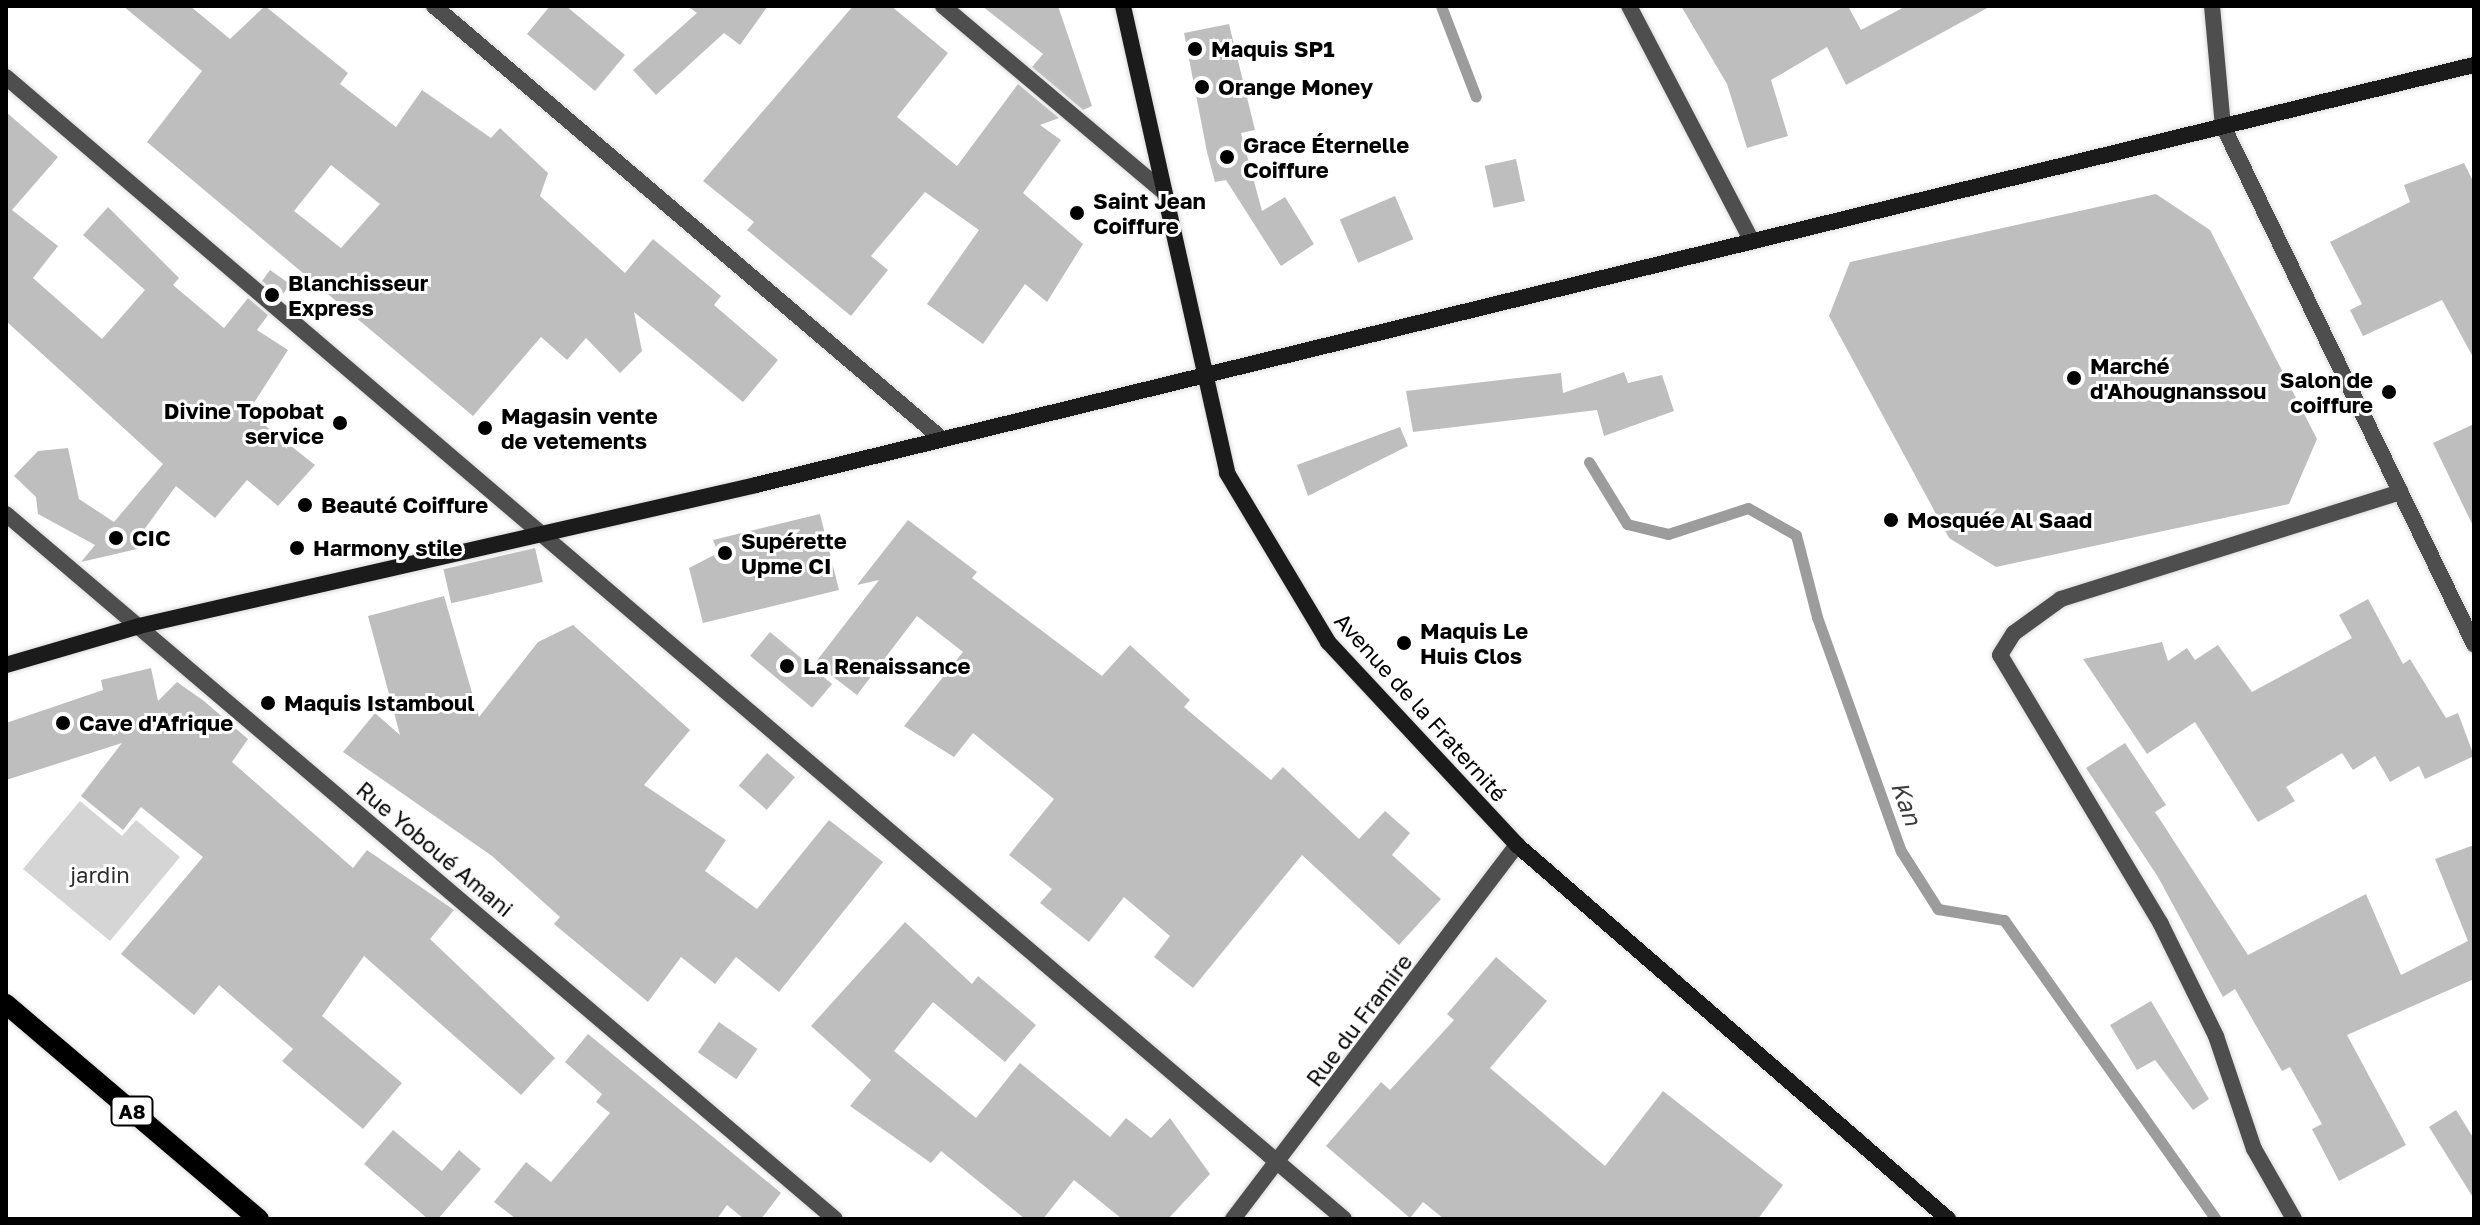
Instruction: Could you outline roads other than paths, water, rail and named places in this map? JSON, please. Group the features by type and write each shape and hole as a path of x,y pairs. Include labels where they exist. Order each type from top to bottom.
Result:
{"main road":[{"name":"A8","path":"6,1004 259,1219"}],"street":[{"path":"434,6 942,439"},
{"path":"943,6 1163,191"},
{"name":"Avenue de la Fraternité","path":"1123,6 1201,374 1227,473 1328,642 1517,845 1948,1219"},
{"path":"1629,6 1752,241"},
{"path":"2212,6 2223,126 2474,644"},
{"path":"6,665 139,626 539,537 2474,65"},
{"path":"6,77 539,537 1344,1219"},
{"path":"2294,1219 2254,1149 2216,1036 2161,924 2000,655 2014,633 2061,599 2401,492"},
{"name":"Rue Yoboué Amani","path":"6,514 835,1219"},
{"name":"Rue du Framire","path":"1233,1219 1278,1164 1517,845"}],"waterway":[{"name":"Kan","path":"1441,6 1476,97"},
{"name":"Kan","path":"1589,462 1627,524 1668,534 1748,508 1796,535 1817,617 1901,851 1938,909 2004,920 2216,1219"}],"place":[{"name":"Maquis SP1","path":"1195,49"},
{"name":"Orange Money","path":"1202,87"},
{"name":"Grace Éternelle Coiffure","path":"1227,157"},
{"name":"Saint Jean Coiffure","path":"1077,213"},
{"name":"Blanchisseur Express","path":"272,295"},
{"name":"Marché d'Ahougnanssou","path":"2074,378"},
{"name":"Salon de coiffure","path":"2389,392"},
{"name":"Divine Topobat service","path":"340,423"},
{"name":"Magasin vente de vetements","path":"485,428"},
{"name":"Beauté Coiffure","path":"305,505"},
{"name":"Mosquée Al Saad","path":"1891,520"},
{"name":"CIC","path":"116,538"},
{"name":"Harmony stile","path":"297,548"},
{"name":"Supérette Upme CI","path":"725,553"},
{"name":"Maquis Le Huis Clos","path":"1404,643"},
{"name":"La Renaissance","path":"787,666"},
{"name":"Maquis Istamboul","path":"268,703"},
{"name":"Cave d'Afrique","path":"63,723"}],"park label":[{"name":"jardin","path":"100,875"}]}
